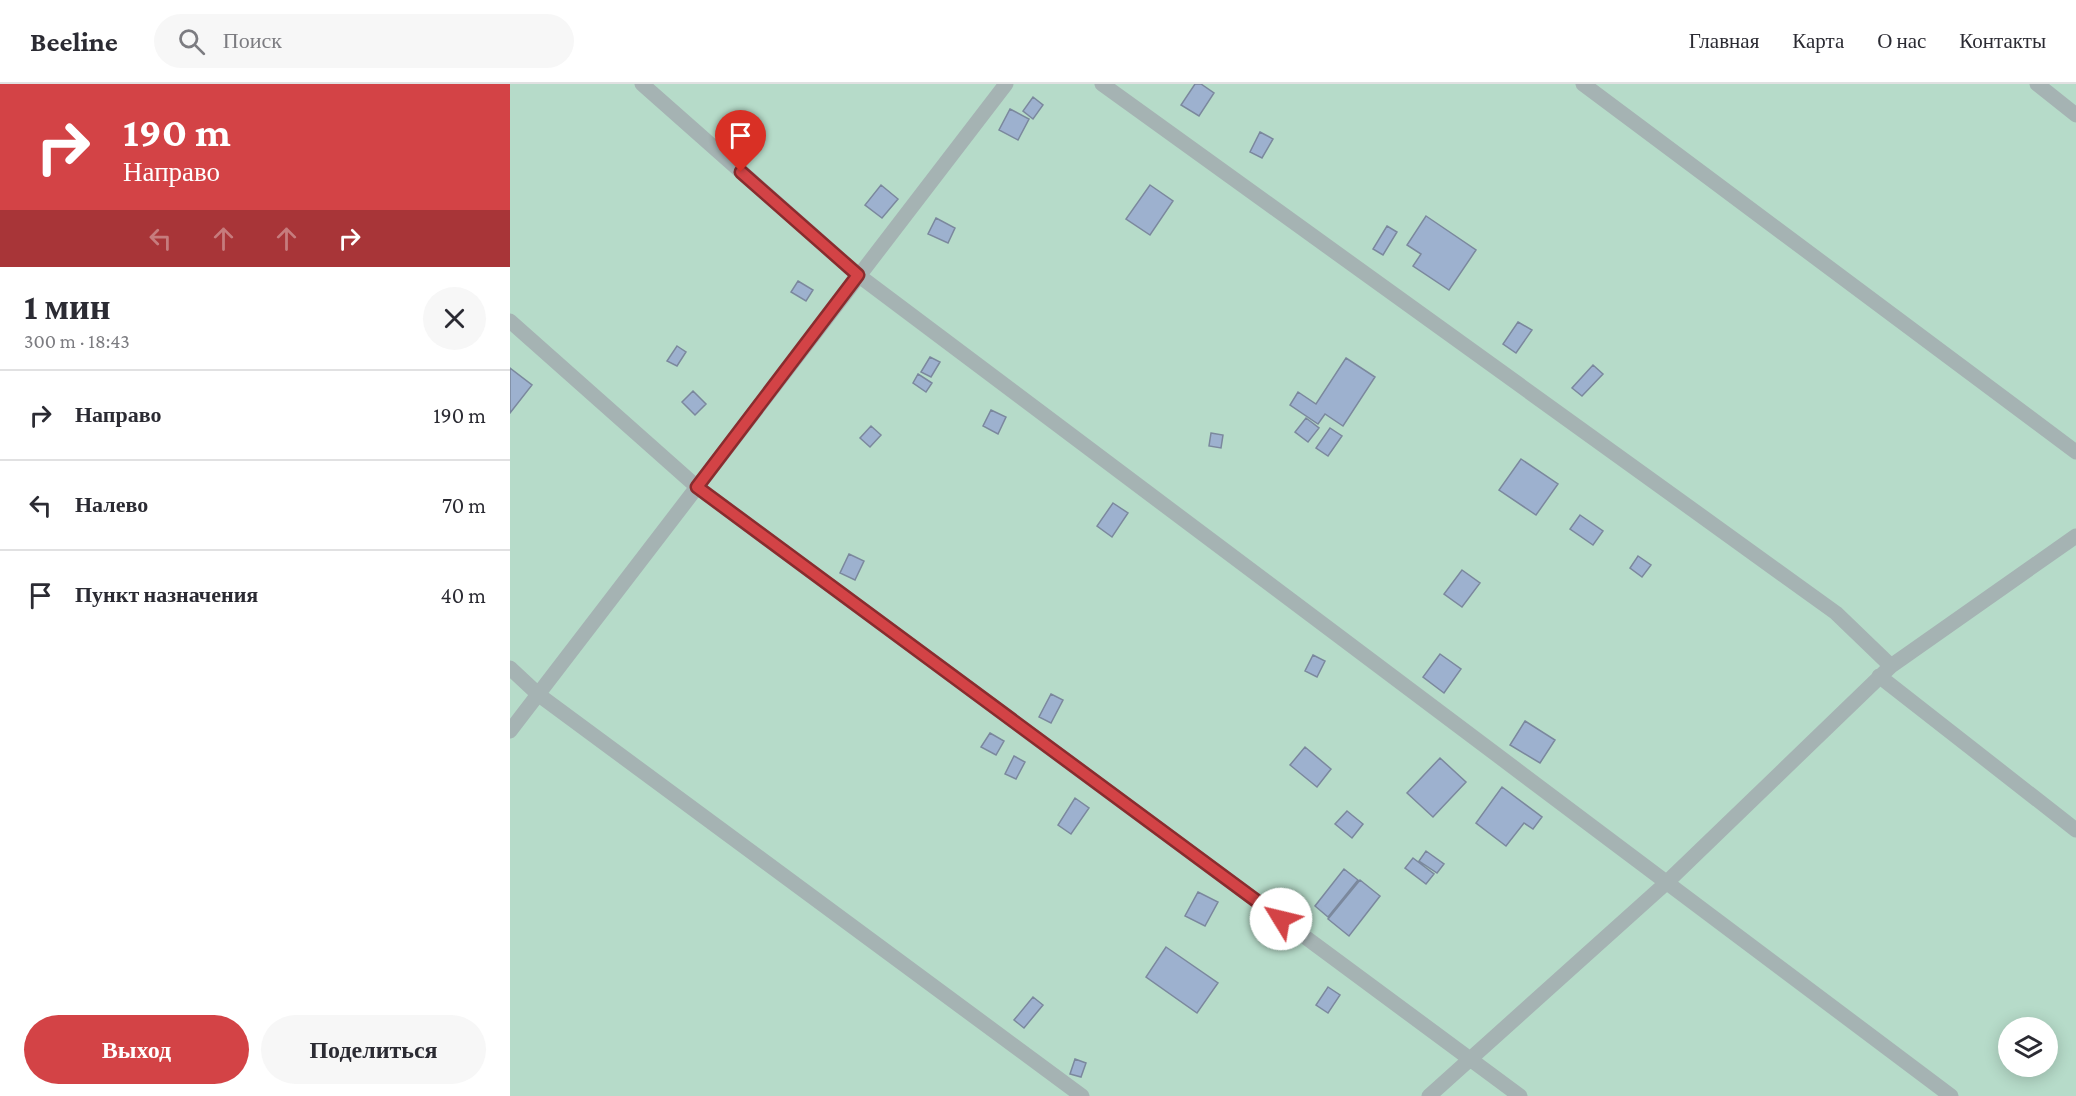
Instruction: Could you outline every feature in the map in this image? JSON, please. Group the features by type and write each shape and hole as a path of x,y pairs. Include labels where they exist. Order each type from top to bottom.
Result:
{"lane":[{"path":"642,84 858,275 1665,884 1951,1096"},
{"path":"510,731 540,695 858,275 1006,84"},
{"path":"1102,84 1836,613 1891,666"},
{"path":"1584,84 2076,452"},
{"path":"2037,84 2076,114"},
{"path":"510,321 697,487 1520,1096"},
{"path":"1429,1096 1665,884 1879,676 2076,536"},
{"path":"510,668 540,695 1082,1096"},
{"path":"1879,676 2076,830"}],"green space":[{"path":"510,84 2076,84 2076,1096 510,1096"}],"building":[{"path":"1195,84 1201,84 1214,93 1199,116 1181,105"},
{"path":"1033,97 1043,105 1033,119 1023,111"},
{"path":"1010,109 1029,119 1018,140 999,130"},
{"path":"1260,132 1273,139 1262,158 1250,152"},
{"path":"881,185 898,199 882,218 865,205"},
{"path":"1150,185 1173,201 1150,235 1126,219"},
{"path":"1426,216 1476,250 1449,290 1413,266 1421,254 1407,245"},
{"path":"936,218 955,228 948,243 928,234"},
{"path":"1387,226 1397,232 1383,255 1373,249"},
{"path":"798,281 813,290 806,301 791,292"},
{"path":"1518,322 1532,330 1516,353 1503,344"},
{"path":"677,346 686,352 677,366 667,361"},
{"path":"930,357 940,362 931,377 921,372"},
{"path":"1346,358 1375,377 1343,426 1325,414 1318,424 1290,405 1298,392 1316,404"},
{"path":"1593,365 1603,374 1582,396 1572,388"},
{"path":"510,368 532,385 510,413"},
{"path":"918,374 932,383 926,392 913,383"},
{"path":"693,391 706,404 695,415 682,402"},
{"path":"991,410 1006,417 998,434 983,426"},
{"path":"1306,418 1319,428 1308,442 1295,432"},
{"path":"871,426 881,435 870,447 860,438"},
{"path":"1330,428 1342,436 1328,456 1316,448"},
{"path":"1211,433 1223,435 1221,448 1209,446"},
{"path":"1521,459 1558,484 1536,515 1499,490"},
{"path":"1113,503 1128,513 1112,537 1097,526"},
{"path":"1580,515 1603,531 1593,545 1570,529"},
{"path":"849,554 864,561 855,580 840,573"},
{"path":"1638,556 1651,565 1642,577 1630,568"},
{"path":"1462,570 1480,583 1462,607 1444,594"},
{"path":"1440,654 1461,669 1444,693 1423,677"},
{"path":"1313,655 1325,661 1317,677 1305,671"},
{"path":"1051,694 1063,700 1051,723 1039,717"},
{"path":"1525,721 1555,740 1540,763 1510,745"},
{"path":"990,733 1004,741 996,755 981,747"},
{"path":"1305,747 1331,769 1317,787 1290,765"},
{"path":"1014,756 1025,762 1016,779 1005,774"},
{"path":"1440,758 1466,782 1433,817 1407,793"},
{"path":"1502,787 1542,817 1533,829 1524,823 1506,846 1476,823"},
{"path":"1075,798 1089,808 1071,834 1058,825"},
{"path":"1347,811 1363,824 1352,838 1335,824"},
{"path":"1426,851 1444,864 1437,873 1419,861"},
{"path":"1413,858 1434,874 1426,884 1405,868"},
{"path":"1344,869 1358,880 1328,917 1315,906"},
{"path":"1360,880 1380,896 1349,936 1328,919"},
{"path":"1198,892 1218,902 1205,926 1185,916"},
{"path":"1166,947 1218,983 1197,1013 1146,977"},
{"path":"1328,987 1340,995 1328,1013 1316,1005"},
{"path":"1033,997 1043,1005 1024,1028 1014,1020"},
{"path":"1075,1059 1086,1063 1081,1077 1070,1074"}],"route":[{"path":"741,172 858,275 697,487 1281,919"}]}
